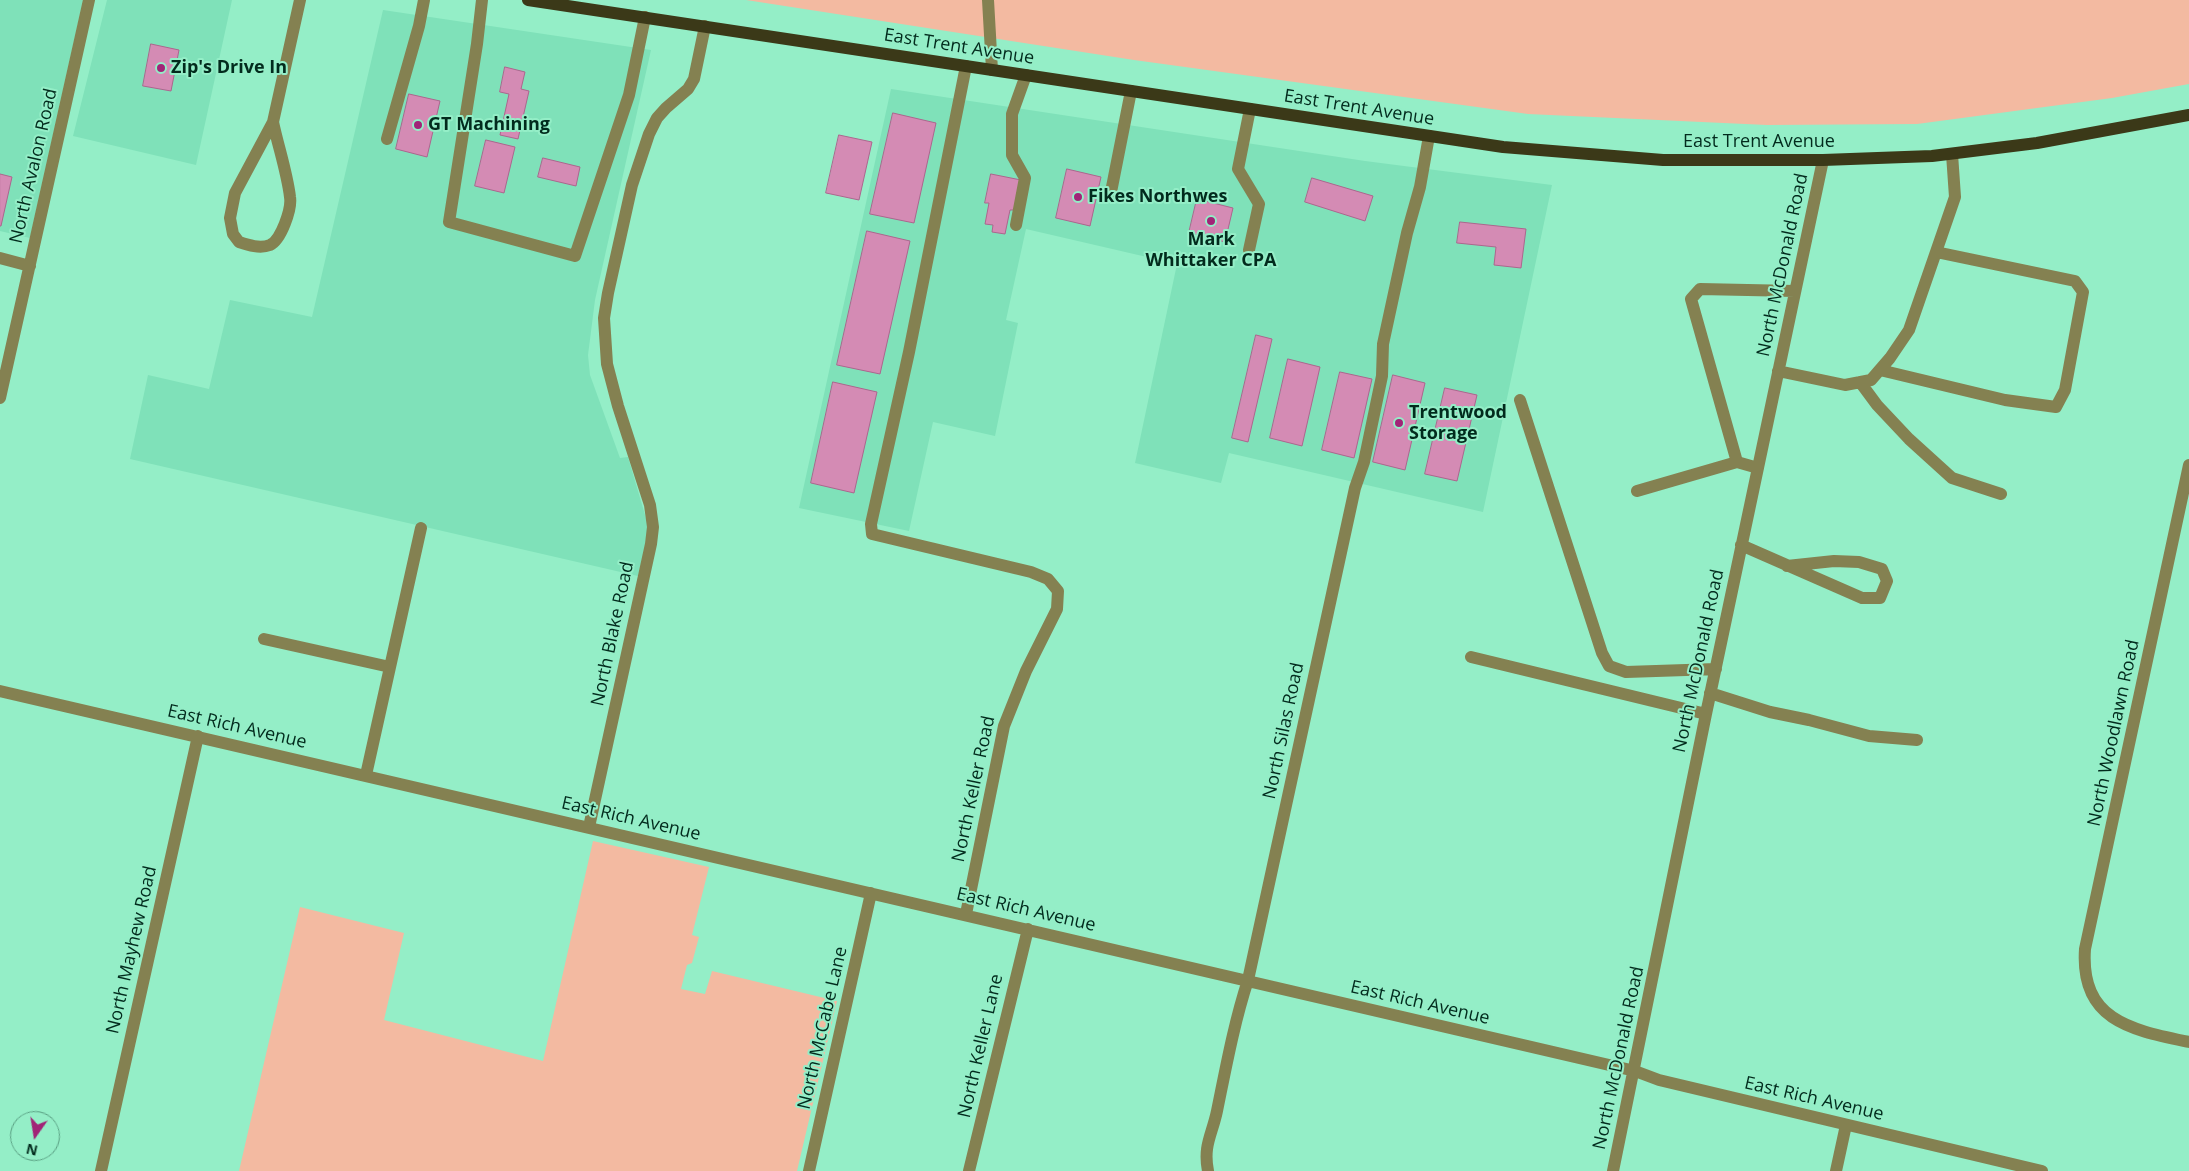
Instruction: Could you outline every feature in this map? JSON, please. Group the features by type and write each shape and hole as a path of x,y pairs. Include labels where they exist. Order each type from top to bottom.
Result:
{"main road":[{"name":"East Trent Avenue","path":"528,0 1503,147 1663,160 1823,160 1932,156 2036,143 2189,115"}],"street":[{"name":"North Avalon Road","path":"0,398 89,0"},
{"path":"273,122 291,199 286,222 277,238 270,245 260,247 239,242 233,234 230,218 235,193 273,122 300,0"},
{"path":"387,138 419,26 424,0"},
{"path":"482,0 477,44 449,222 576,256 629,95 645,17"},
{"path":"988,0 992,70"},
{"name":"North Blake Road","path":"589,828 652,535 650,506 607,364 604,318 632,185 649,134 657,118 688,89 694,79 706,26"},
{"name":"North Keller Road","path":"966,66 909,352 871,524 872,534 1031,572 1048,579 1058,592 1057,609 1026,671 1004,726 966,914"},
{"path":"1016,225 1025,178 1012,156 1012,114 1026,75"},
{"path":"1111,192 1131,91"},
{"path":"1248,250 1259,204 1238,169 1250,109"},
{"name":"North Silas Road","path":"1208,1171 1206,1145 1216,1116 1240,1005 1248,980 1355,488 1364,462 1382,376 1383,344 1407,233 1420,187 1429,136"},
{"path":"1778,371 1845,385 1872,380 1910,330 1955,197 1952,154"},
{"name":"North McDonald Road","path":"1613,1171 1635,1071 1710,693 1823,160"},
{"path":"1880,370 2005,400 2056,406 2065,390 2083,292 2076,281 1936,252"},
{"path":"0,258 30,266"},
{"path":"1737,462 1691,299 1700,289 1795,291"},
{"path":"1860,382 1877,405 1909,439 1952,478 2000,494"},
{"path":"1520,400 1599,644 1609,666 1626,672 1716,669"},
{"path":"1637,491 1737,462 1758,468"},
{"name":"North Woodlawn Road","path":"2189,465 2085,949 2084,967 2087,980 2100,1007 2115,1020 2134,1030 2189,1042"},
{"path":"366,775 421,528"},
{"path":"1741,545 1787,566 1862,598 1880,598 1887,581 1882,569 1859,562 1834,561 1787,566"},
{"path":"264,639 390,667"},
{"path":"1471,657 1706,714"},
{"name":"East Rich Avenue","path":"0,691 1248,980 1635,1071 1659,1080 2042,1171"},
{"path":"1710,693 1770,712 1869,736 1917,740"},
{"name":"North Mayhew Road","path":"101,1171 198,736"},
{"name":"North McCabe Lane","path":"809,1171 871,893"},
{"name":"North Keller Lane","path":"969,1171 1028,929"},
{"path":"1836,1171 1846,1125"}],"shaded area":[{"path":"0,0 83,0 30,238 0,231"},
{"path":"107,0 232,0 196,165 73,136"},
{"path":"746,0 2189,0 2189,84 2112,98 1917,124 1767,125 1528,114 1134,60"},
{"path":"383,10 651,50 595,300 588,355 590,375 620,458 628,457 648,525 638,576 130,459 148,375 209,389 230,300 312,317"},
{"path":"891,89 1365,161 1552,185 1483,512 1229,453 1221,483 1135,463 1177,264 1026,229 1006,320 1018,323 995,436 933,422 909,531 799,508"},
{"path":"593,841 709,867 692,935 699,937 692,963 687,965 681,989 705,994 712,971 837,1001 797,1171 239,1171 300,907 404,933 384,1020 543,1061"}],"building":[{"name":"Zip's Drive In","path":"151,44 179,50 171,91 143,86"},
{"path":"505,67 525,72 521,89 529,91 518,139 500,135 509,94 500,92"},
{"name":"GT Machining","path":"409,94 440,101 427,157 396,149"},
{"path":"893,113 936,123 914,223 870,214"},
{"path":"839,135 872,142 859,200 826,193"},
{"path":"486,140 515,147 504,193 475,186"},
{"path":"543,158 580,167 576,186 538,177"},
{"name":"Fikes Northwes","path":"1067,169 1101,177 1090,226 1056,218"},
{"path":"0,174 12,177 1,226 0,226"},
{"path":"991,174 1021,180 1014,210 1010,210 1005,234 992,232 993,225 985,224 989,203 985,203"},
{"path":"1312,178 1373,196 1365,221 1305,202"},
{"name":"Mark Whittaker CPA","path":"1197,199 1233,208 1225,242 1189,233"},
{"path":"1460,222 1526,229 1521,268 1494,265 1496,247 1457,243"},
{"path":"867,231 910,241 880,374 837,365"},
{"path":"1256,335 1272,339 1248,442 1232,438"},
{"path":"1288,359 1320,367 1302,446 1270,438"},
{"name":"Trentwood Storage","path":"1340,372 1372,379 1354,458 1322,450"},
{"name":"Trentwood Storage","path":"1393,375 1425,383 1405,470 1373,462"},
{"path":"833,382 877,392 854,493 811,483"},
{"name":"Trentwood Storage","path":"1445,388 1477,395 1457,481 1425,474"}],"place":[{"name":"Zip's Drive In","path":"161,68"},
{"name":"GT Machining","path":"418,125"},
{"name":"Fikes Northwes","path":"1078,197"},
{"name":"Mark Whittaker CPA","path":"1211,221"},
{"name":"Trentwood Storage","path":"1399,423"}]}
